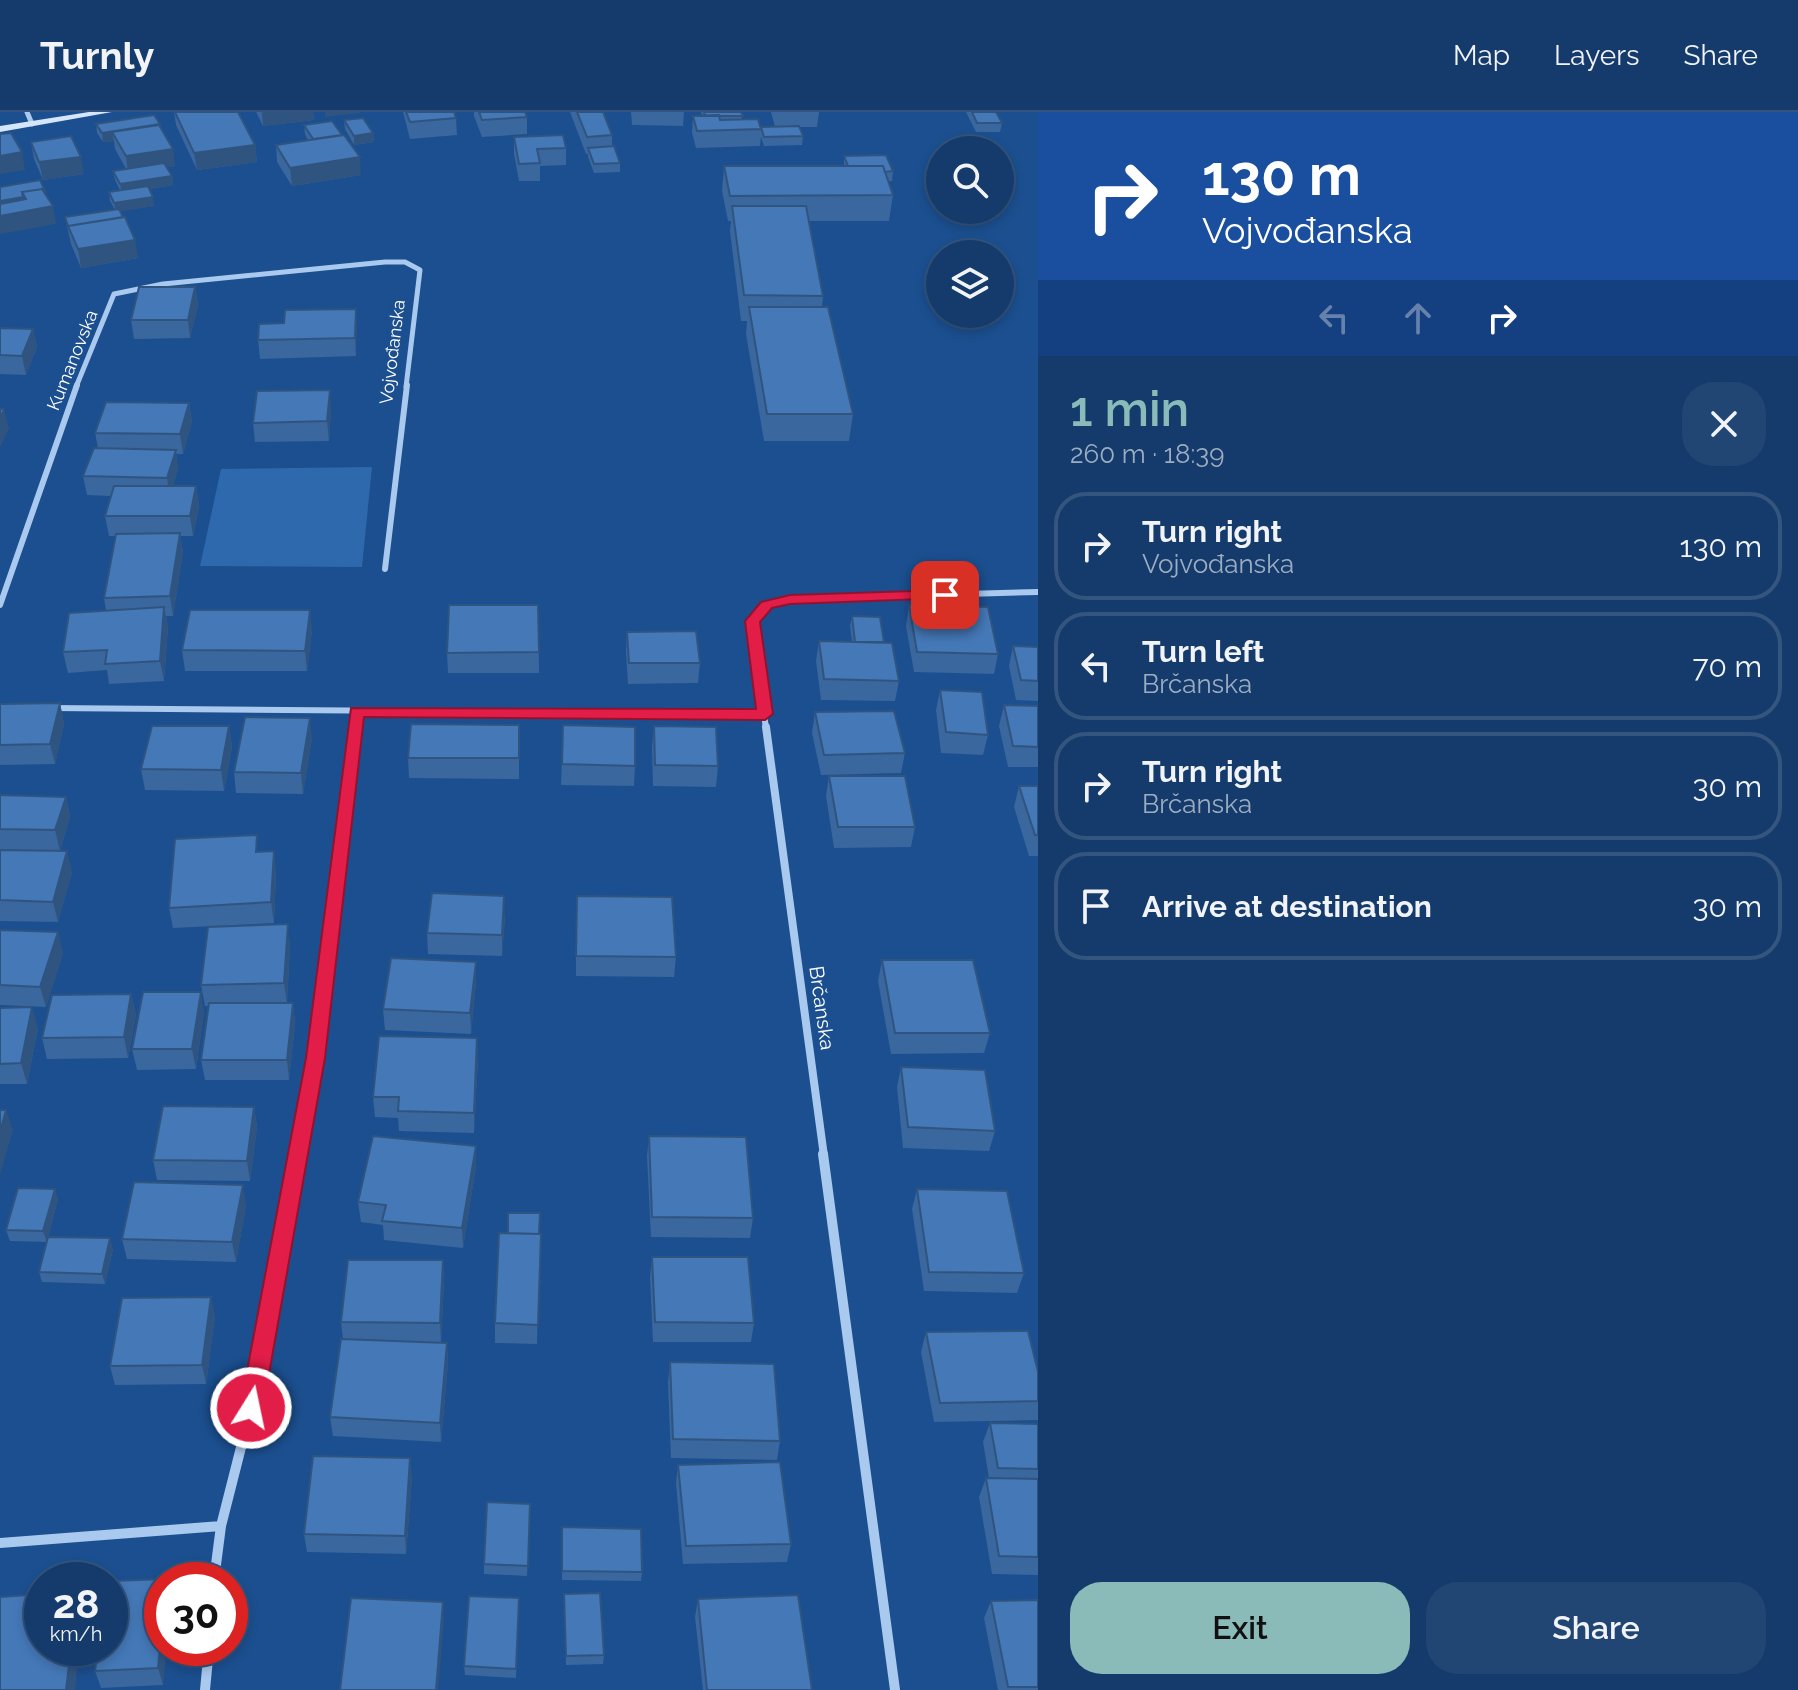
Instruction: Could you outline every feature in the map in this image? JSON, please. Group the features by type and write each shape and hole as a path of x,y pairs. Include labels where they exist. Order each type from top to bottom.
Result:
{"main road":[{"path":"0,129 107,112"}],"street":[{"path":"27,112 32,124"},
{"name":"Vojvođanska","path":"290,270 405,262 420,270 385,569"},
{"name":"Kumanovska","path":"0,605 63,420 114,294 163,284 290,270"},
{"name":"Brčanska","path":"895,1690 752,621 767,605 790,599 1038,592"},
{"path":"41,708 765,714"},
{"path":"216,1562 221,1526 251,1408 316,1058 357,712"},
{"path":"0,1543 221,1526"},
{"path":"205,1690 207,1666"}],"shaded area":[{"path":"372,467 362,567 200,566 221,469"}],"building":[{"path":"175,112 238,112 255,145 194,153"},
{"path":"406,112 454,112 456,118 410,122"},
{"path":"479,112 525,112 527,117 482,120"},
{"path":"577,112 603,112 612,135 587,137"},
{"path":"704,112 741,112 743,116 705,116"},
{"path":"972,112 996,112 1002,123 977,123"},
{"path":"154,115 160,124 102,133 96,124"},
{"path":"719,115 720,120 758,119 761,129 697,131 693,116"},
{"path":"363,118 373,133 354,136 344,120"},
{"path":"332,121 342,135 313,139 304,125"},
{"path":"159,125 173,149 126,156 112,132"},
{"path":"799,126 803,136 764,137 761,127"},
{"path":"11,133 22,152 0,156 0,134"},
{"path":"344,135 360,157 290,168 276,145"},
{"path":"563,135 566,148 537,149 540,163 519,164 514,137"},
{"path":"71,136 81,157 39,162 31,142"},
{"path":"614,146 620,163 594,164 588,148"},
{"path":"886,155 893,171 885,172 883,166 848,166 844,156"},
{"path":"164,163 172,176 120,184 113,171"},
{"path":"724,166 883,166 893,195 730,196"},
{"path":"40,180 46,193 42,189 22,192 23,197 0,201 0,187"},
{"path":"148,186 153,197 114,203 109,192"},
{"path":"42,189 53,206 0,216 0,204 26,199 22,192"},
{"path":"732,206 806,206 823,296 744,295"},
{"path":"119,209 123,217 68,226 65,217"},
{"path":"125,217 135,240 78,249 68,226"},
{"path":"139,287 195,287 188,320 131,320"},
{"path":"749,307 828,307 853,414 767,414"},
{"path":"356,309 355,338 258,340 259,324 284,323 285,310"},
{"path":"0,328 33,329 22,356 0,355"},
{"path":"330,390 327,421 253,423 257,391"},
{"path":"106,402 189,403 180,434 95,433"},
{"path":"94,448 176,450 167,478 83,476"},
{"path":"114,486 196,486 190,516 105,516"},
{"path":"180,533 170,596 104,598 116,534"},
{"path":"449,605 538,605 539,652 447,653"},
{"path":"909,605 988,607 998,654 917,652"},
{"path":"164,607 160,661 105,664 107,650 63,652 69,613"},
{"path":"190,610 310,610 305,651 182,650"},
{"path":"852,616 880,617 884,642 855,642"},
{"path":"696,631 700,663 629,663 627,632"},
{"path":"819,641 892,643 899,681 824,679"},
{"path":"1013,646 1038,647 1038,681 1021,680"},
{"path":"940,690 982,692 988,735 946,732"},
{"path":"60,703 50,744 0,745 0,704"},
{"path":"1004,705 1038,706 1038,747 1013,746"},
{"path":"894,711 905,753 824,755 815,712"},
{"path":"245,717 310,718 301,773 234,772"},
{"path":"411,724 519,725 519,758 408,758"},
{"path":"563,725 635,727 635,766 562,764"},
{"path":"152,726 229,726 221,770 141,769"},
{"path":"654,726 716,727 718,766 655,765"},
{"path":"829,776 905,776 915,827 838,827"},
{"path":"1019,786 1038,786 1038,835 1035,835"},
{"path":"0,795 66,797 55,830 0,829"},
{"path":"257,835 256,852 274,851 271,902 169,908 175,839"},
{"path":"0,850 67,851 53,902 0,900"},
{"path":"432,893 504,896 502,935 427,933"},
{"path":"577,896 672,897 676,957 576,956"},
{"path":"288,924 284,983 201,985 208,927"},
{"path":"0,930 58,932 40,987 0,985"},
{"path":"391,958 476,962 470,1013 383,1009"},
{"path":"882,960 973,960 990,1033 895,1033"},
{"path":"143,992 201,992 192,1049 132,1049"},
{"path":"131,994 124,1037 42,1038 52,995"},
{"path":"209,1003 293,1003 287,1060 201,1060"},
{"path":"32,1007 21,1063 0,1064 0,1008"},
{"path":"379,1036 477,1038 474,1113 398,1111 399,1097 373,1097"},
{"path":"901,1067 985,1070 995,1131 908,1127"},
{"path":"163,1106 254,1107 247,1161 153,1160"},
{"path":"0,1110 6,1110 0,1132"},
{"path":"373,1136 476,1146 462,1228 382,1221 386,1205 358,1202"},
{"path":"649,1136 746,1137 753,1218 652,1217"},
{"path":"134,1182 243,1185 232,1242 122,1239"},
{"path":"18,1188 55,1189 43,1231 6,1230"},
{"path":"917,1189 1007,1191 1024,1273 929,1272"},
{"path":"508,1213 540,1213 539,1234 508,1233"},
{"path":"499,1233 541,1234 538,1325 495,1323"},
{"path":"48,1237 110,1238 102,1274 39,1272"},
{"path":"652,1257 748,1257 754,1323 655,1322"},
{"path":"348,1260 443,1260 440,1323 341,1322"},
{"path":"211,1297 202,1365 110,1366 122,1298"},
{"path":"1028,1331 1038,1372 1038,1401 940,1403 926,1332"},
{"path":"341,1339 447,1343 440,1423 330,1417"},
{"path":"670,1362 774,1364 780,1441 673,1439"},
{"path":"990,1423 1038,1424 1038,1469 998,1468"},
{"path":"313,1456 410,1458 405,1536 304,1534"},
{"path":"780,1462 791,1544 686,1546 678,1465"},
{"path":"986,1478 1038,1479 1038,1557 999,1556"},
{"path":"487,1502 530,1504 528,1566 484,1564"},
{"path":"562,1527 641,1529 642,1572 562,1571"},
{"path":"128,1580 144,1580 144,1666 158,1668 95,1671 96,1666 128,1666"},
{"path":"600,1593 604,1655 566,1656 564,1594"},
{"path":"24,1595 24,1666 69,1666 66,1690 0,1690 0,1597"},
{"path":"798,1595 812,1690 707,1690 698,1599"},
{"path":"469,1596 519,1598 516,1669 464,1666"},
{"path":"351,1598 443,1602 436,1690 340,1690"},
{"path":"1038,1600 1038,1687 1008,1687 991,1601"}],"route":[{"path":"251,1408 316,1058 357,712 765,714 752,621 767,605 790,599 945,595"}]}
